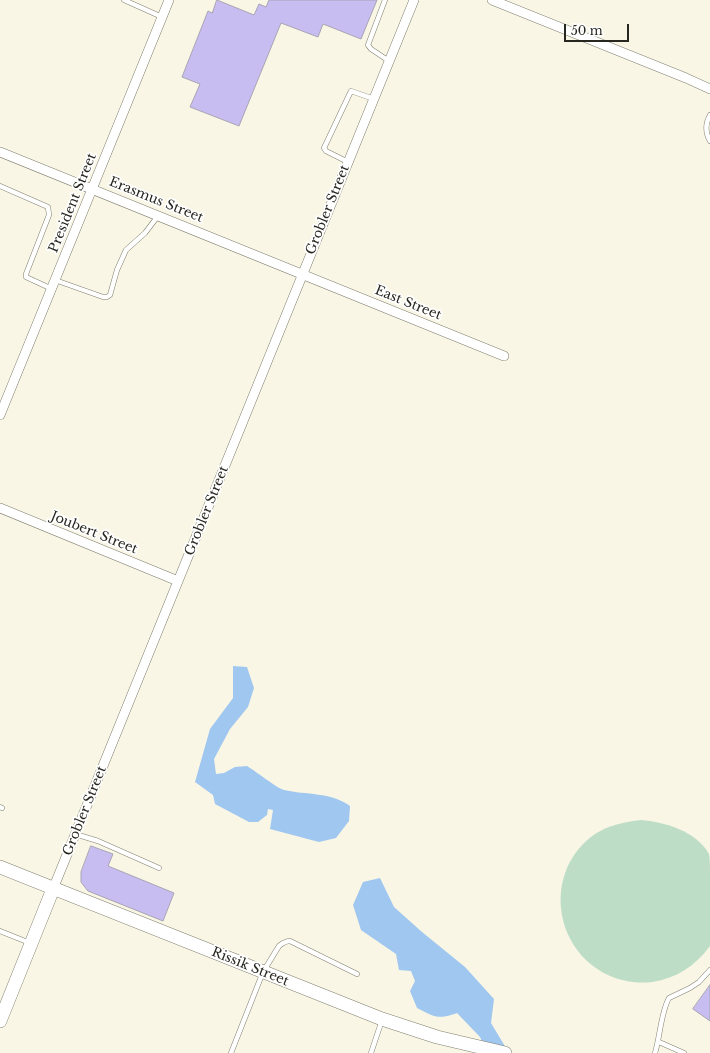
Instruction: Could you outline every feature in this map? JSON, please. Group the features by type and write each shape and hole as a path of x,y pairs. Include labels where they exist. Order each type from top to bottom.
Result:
{"main road":[{"name":"Rissik Street","path":"0,867 382,1019 471,1048 505,1053"},
{"name":"Grobler Street","path":"0,1021 53,889"}],"street":[{"name":"President Street","path":"0,415 169,0"},
{"name":"Grobler Street","path":"53,889 414,0"},
{"path":"492,0 710,89"},
{"name":"Erasmus Street","path":"0,152 93,188 303,274"},
{"name":"East Street","path":"303,274 504,356"},
{"name":"Joubert Street","path":"0,508 178,581"}],"lane":[{"path":"124,0 162,17"},
{"path":"385,0 368,45 371,49 389,61"},
{"path":"348,162 326,151 324,148 351,91 374,99"},
{"path":"710,115 706,121 706,130 710,141"},
{"path":"0,186 48,207 49,215 26,277 28,279 54,284 103,297 110,295 117,270 126,250 145,233 159,215"},
{"path":"75,834 98,841 159,868"},
{"path":"0,931 31,944"},
{"path":"231,1053 263,972 279,946 286,941 290,941 357,974"},
{"path":"656,1053 665,1007 669,998 699,982 710,970"},
{"path":"370,1053 382,1019"},
{"path":"659,1042 684,1053"}],"green space":[{"path":"641,820 660,823 679,829 696,839 709,854 710,865 710,946 698,960 685,970 670,978 646,983 629,982 618,979 608,975 589,963 575,947 566,928 561,908 561,888 567,868 578,849 595,834 606,828"}],"water":[{"path":"233,666 247,667 254,688 248,707 230,729 214,759 216,774 224,773 235,767 247,766 281,789 292,792 327,796 343,801 350,806 349,821 336,838 319,842 270,829 273,810 268,809 267,815 258,822 249,822 215,804 213,795 195,782 210,729 233,698"},
{"path":"380,878 394,907 465,967 494,999 491,1023 509,1053 487,1053 480,1037 457,1013 440,1017 428,1014 417,1008 410,991 415,981 411,971 399,970 396,954 361,930 353,905 363,882"}],"building":[{"path":"217,0 254,15 259,4 266,7 269,0 377,0 361,39 323,24 318,37 281,23 239,126 190,107 200,84 182,77 208,11 212,13"},
{"path":"91,846 113,854 108,866 174,893 163,921 88,891 81,882 81,872"},
{"path":"710,985 710,1021 693,1009"}]}
